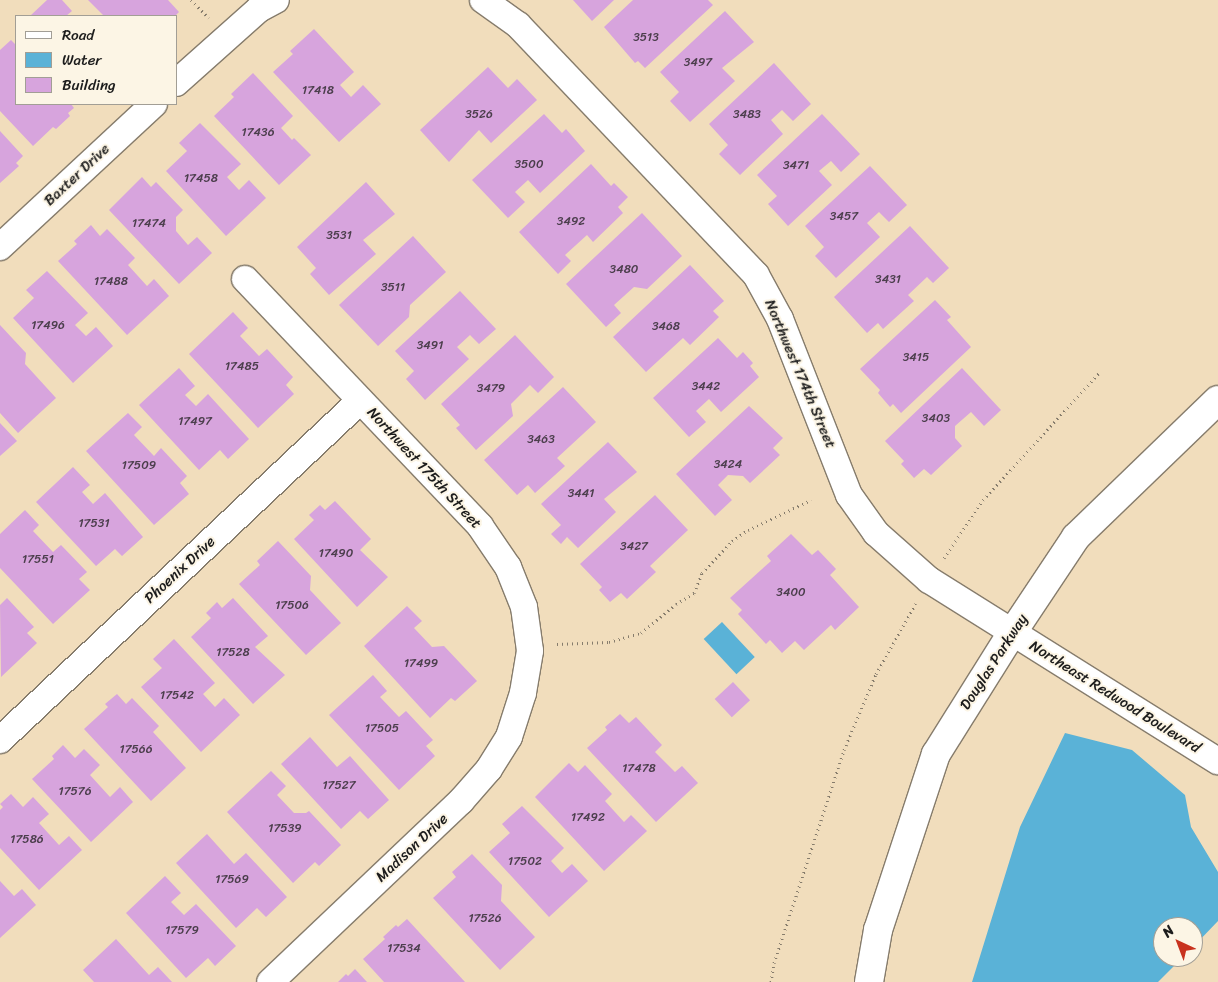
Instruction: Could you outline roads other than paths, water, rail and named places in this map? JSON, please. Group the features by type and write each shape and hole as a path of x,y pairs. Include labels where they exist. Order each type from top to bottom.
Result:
{"street":[{"name":"Northwest 174th Street","path":"483,0 518,25 756,275 780,319 849,495 876,533 928,580 1012,633"},
{"path":"178,81 268,5"},
{"name":"Baxter Drive","path":"0,247 153,105"},
{"name":"Northwest 175th Street","path":"245,279 485,532 508,566 524,607 529,645 523,693"},
{"name":"Douglas Parkway","path":"868,982 878,930 936,754 1012,633 1076,537 1218,400"},
{"name":"Phoenix Drive","path":"0,740 360,401"},
{"name":"Northeast Redwood Boulevard","path":"1012,633 1218,761"},
{"name":"Madison Drive","path":"270,982 461,801 489,769 509,737 523,693"}],"water":[{"path":"722,622 755,657 736,674 704,639"},
{"path":"1065,733 1132,750 1185,795 1191,827 1218,872 1218,921 1203,937 1203,917 1153,917 1153,967 1173,967 1158,982 972,982 1020,827"}]}
